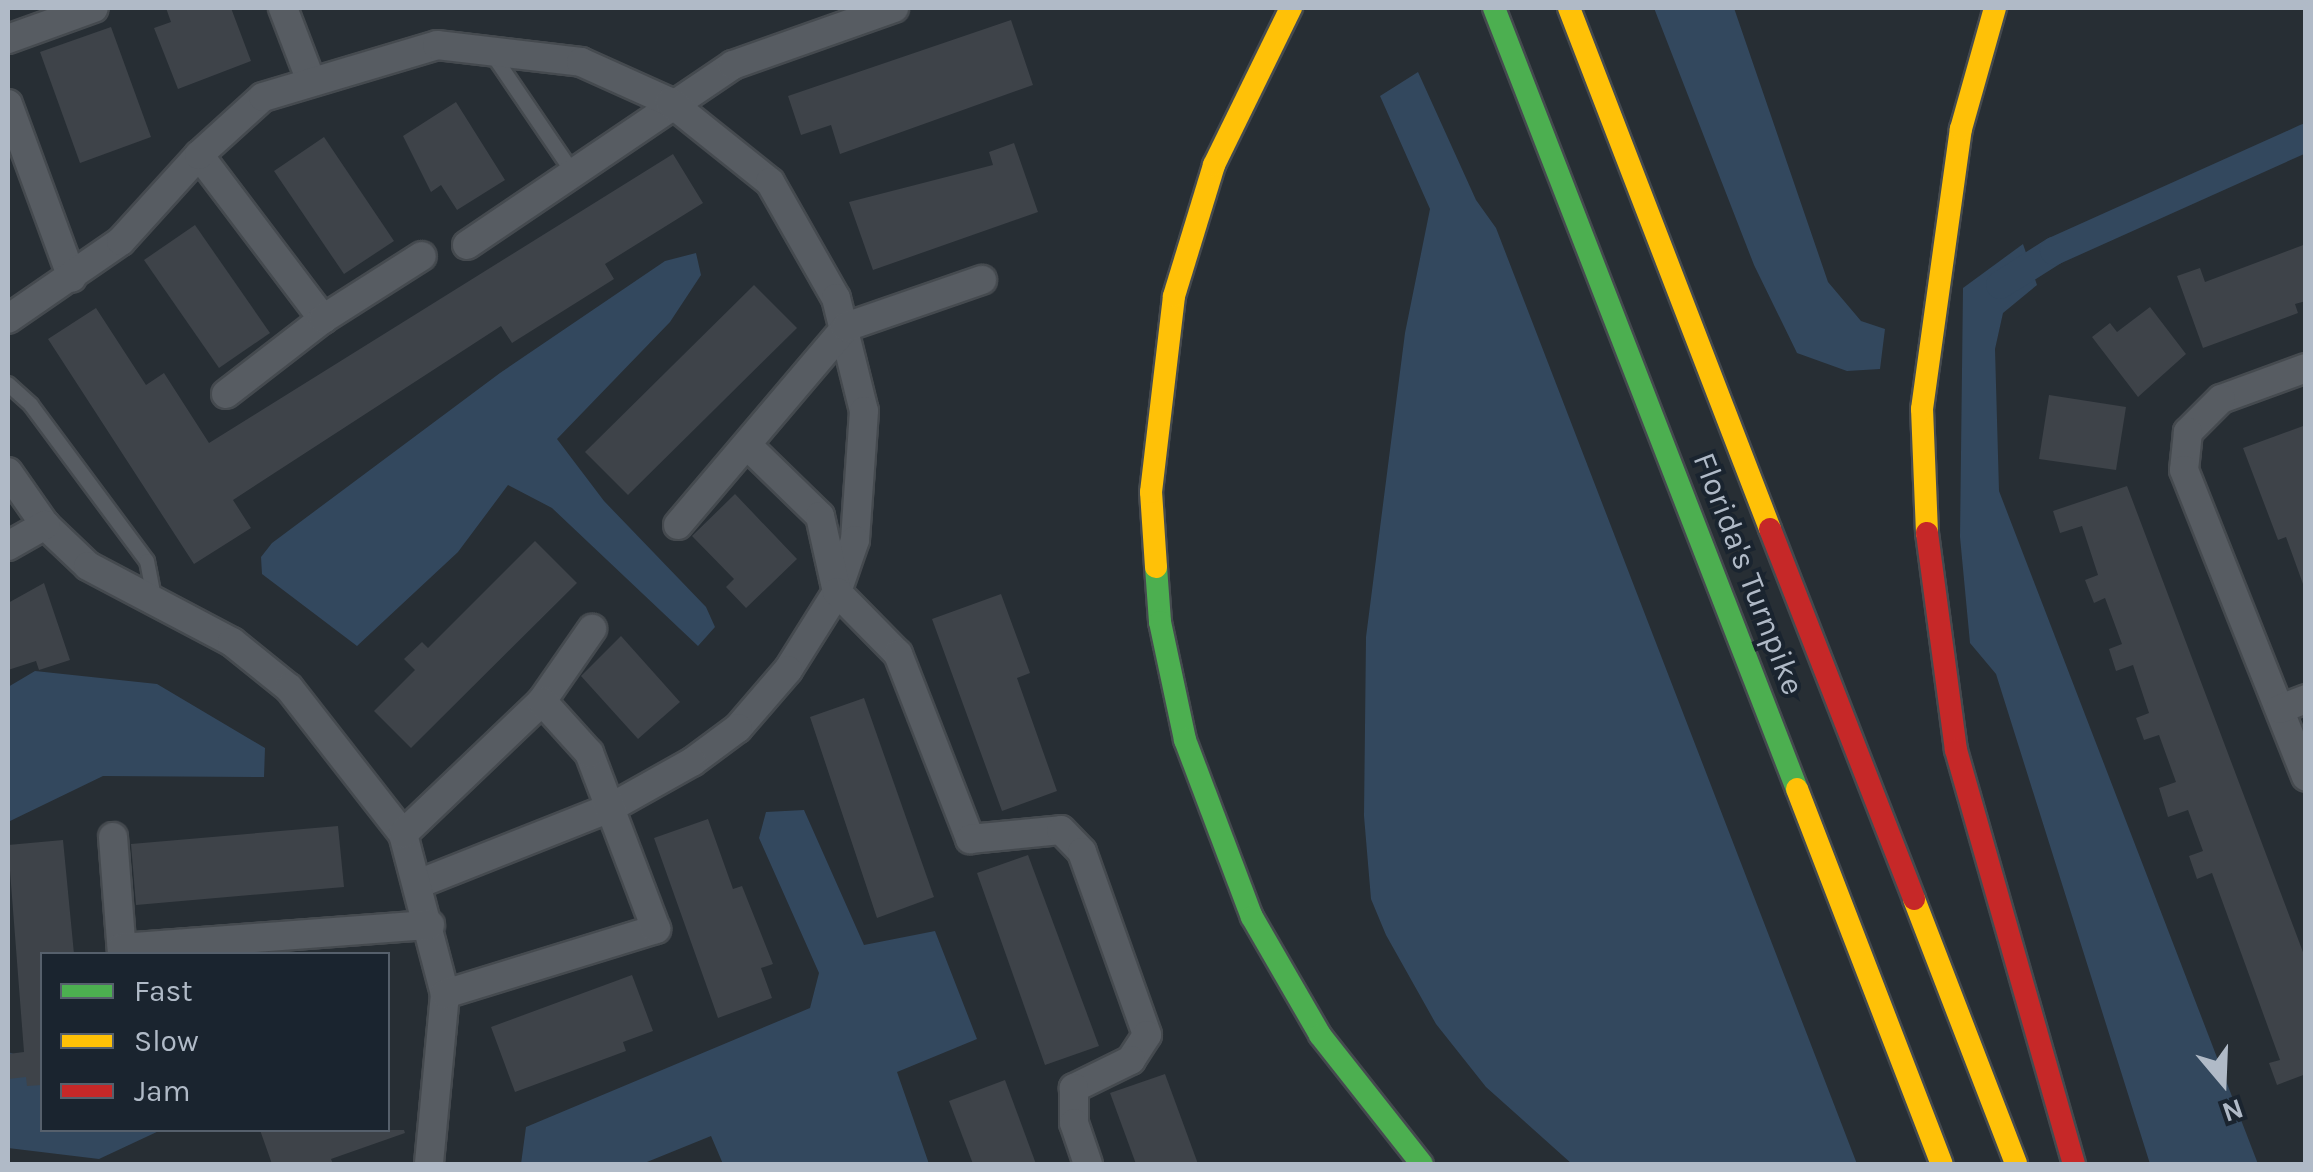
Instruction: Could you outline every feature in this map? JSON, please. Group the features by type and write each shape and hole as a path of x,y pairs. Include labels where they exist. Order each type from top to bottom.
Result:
{"highway":[{"path":"1291,8 1214,164 1174,296 1151,476 1158,606 1185,740 1252,917 1320,1035 1422,1164"},
{"name":"Florida's Turnpike","path":"1494,8 1942,1164"},
{"name":"Florida's Turnpike","path":"1569,8 2016,1164"},
{"path":"1994,8 1960,129 1922,408 1928,551 1956,750 2074,1164"},
{"path":"1948,210 2019,8"}],"street":[{"path":"8,39 94,8"},
{"path":"283,8 311,81"},
{"path":"467,245 670,102 733,65 894,8"},
{"path":"8,319 72,278 148,217 199,154 263,97 437,45 581,62 670,102 770,182 846,327 864,411 855,540 837,592 788,670 738,728 610,808 418,884"},
{"path":"8,104 72,278"},
{"path":"199,154 323,319"},
{"path":"226,394 323,319 422,256"},
{"path":"678,525 750,447 846,327 982,280"},
{"path":"2306,368 2221,400 2188,432 2184,470 2292,704 2306,777"},
{"path":"750,447 820,516 837,592 898,654 970,839 1061,830 1082,852 1147,1034 1131,1060 1074,1088 1074,1123 1088,1164"},
{"path":"8,472 45,525 88,566 232,642 289,688 403,834 430,925 445,994 429,1164"},
{"path":"8,546 45,525"},
{"path":"403,834 542,701 592,629"},
{"path":"445,994 656,929 588,753 542,701"},
{"path":"114,837 122,951 430,925"}],"lane":[{"path":"491,52 572,171"},
{"path":"8,384 32,405 147,561 156,603"}],"water":[{"path":"1654,8 1734,8 1828,282 1861,321 1885,329 1880,369 1847,371 1797,353 1754,265"},
{"path":"1418,72 1476,200 1496,228 1857,1164 1572,1164 1486,1087 1436,1024 1386,935 1371,899 1364,816 1366,637 1405,333 1430,209 1380,96"},
{"path":"2023,244 2037,285 2003,313 1995,349 1999,491 2258,1164 2150,1164 1996,674 1970,643 1960,537 1963,288"},
{"path":"696,253 701,275 670,322 557,439 604,501 706,607 715,627 698,646 552,508 508,485 458,552 357,646 262,574 261,557 272,543 500,373 665,261"},
{"path":"35,671 157,684 265,748 264,777 103,776 8,822 8,687"},
{"path":"804,810 864,945 935,931 977,1039 897,1072 929,1164 723,1164 711,1136 642,1164 521,1164 526,1127 810,1008 819,973 759,838 766,812"},
{"path":"8,1052 40,1063 40,1132 157,1132 99,1159 8,1148"}],"building":[{"path":"166,8 231,8 251,61 178,89 154,28 171,22"},
{"path":"1011,20 1033,85 840,154 831,125 801,135 788,96"},
{"path":"111,27 151,137 80,163 40,52"},
{"path":"456,102 505,180 457,210 441,185 431,192 403,136"},
{"path":"324,137 394,241 344,274 274,171"},
{"path":"1014,143 1038,212 873,270 849,202 993,165 989,152"},
{"path":"673,154 703,203 605,264 614,279 512,343 501,326 233,500 251,528 194,564 48,339 96,308 146,385 164,373 209,443"},
{"path":"195,225 270,333 219,368 144,260"},
{"path":"2306,244 2306,301 2295,304 2298,313 2203,348 2177,276 2200,268 2205,282"},
{"path":"754,285 797,328 628,495 585,452"},
{"path":"2150,307 2186,354 2138,397 2092,337 2110,323 2117,332"},
{"path":"2049,395 2126,407 2116,470 2039,459"},
{"path":"2306,425 2303,584 2286,537 2278,540 2243,448"},
{"path":"2127,486 2306,960 2306,1074 2277,1085 2269,1063 2280,1060 2212,873 2197,879 2189,856 2203,851 2188,810 2168,817 2159,788 2176,782 2159,735 2144,740 2136,718 2149,713 2133,665 2116,671 2109,649 2122,644 2105,598 2094,603 2085,580 2098,575 2082,526 2060,533 2053,511"},
{"path":"735,494 797,559 746,608 726,587 734,579 692,536"},
{"path":"535,541 577,583 411,748 374,711 415,670 404,659 422,642 428,648"},
{"path":"44,583 70,660 39,670 36,661 8,670 8,603"},
{"path":"1001,594 1030,673 1017,678 1057,791 1002,811 932,619"},
{"path":"621,636 680,702 638,739 581,676"},
{"path":"864,698 934,897 877,918 810,717"},
{"path":"708,819 733,889 742,886 773,964 761,968 772,998 718,1018 654,838"},
{"path":"338,826 344,887 136,905 131,844"},
{"path":"63,840 74,952 40,952 40,1085 27,1086 26,1077 8,1079 8,1054 24,1052 8,845"},
{"path":"1028,855 1099,1046 1045,1065 977,873"},
{"path":"632,975 653,1031 623,1042 626,1051 515,1092 491,1027"},
{"path":"1165,1074 1198,1164 1136,1164 1110,1093"},
{"path":"1005,1080 1036,1164 973,1164 949,1101"},
{"path":"261,1132 405,1133 331,1159 333,1164 272,1164"}],"waterway":[{"path":"2000,285 2054,251 2306,138"}],"traffic: fast":[{"path":"1494,8 1797,789"},
{"path":"1156,567 1160,622 1185,740 1252,917 1320,1035 1422,1164"}],"traffic: slow":[{"path":"1156,567 1151,492 1174,296 1214,165 1291,8"},
{"path":"1569,8 1770,529"},
{"path":"1927,533 1922,409 1961,129 1995,8"},
{"path":"1797,789 1942,1164"},
{"path":"1914,899 2016,1164"}],"traffic: jam":[{"path":"1770,529 1914,899"},
{"path":"1927,533 1956,750 2074,1164"}]}
